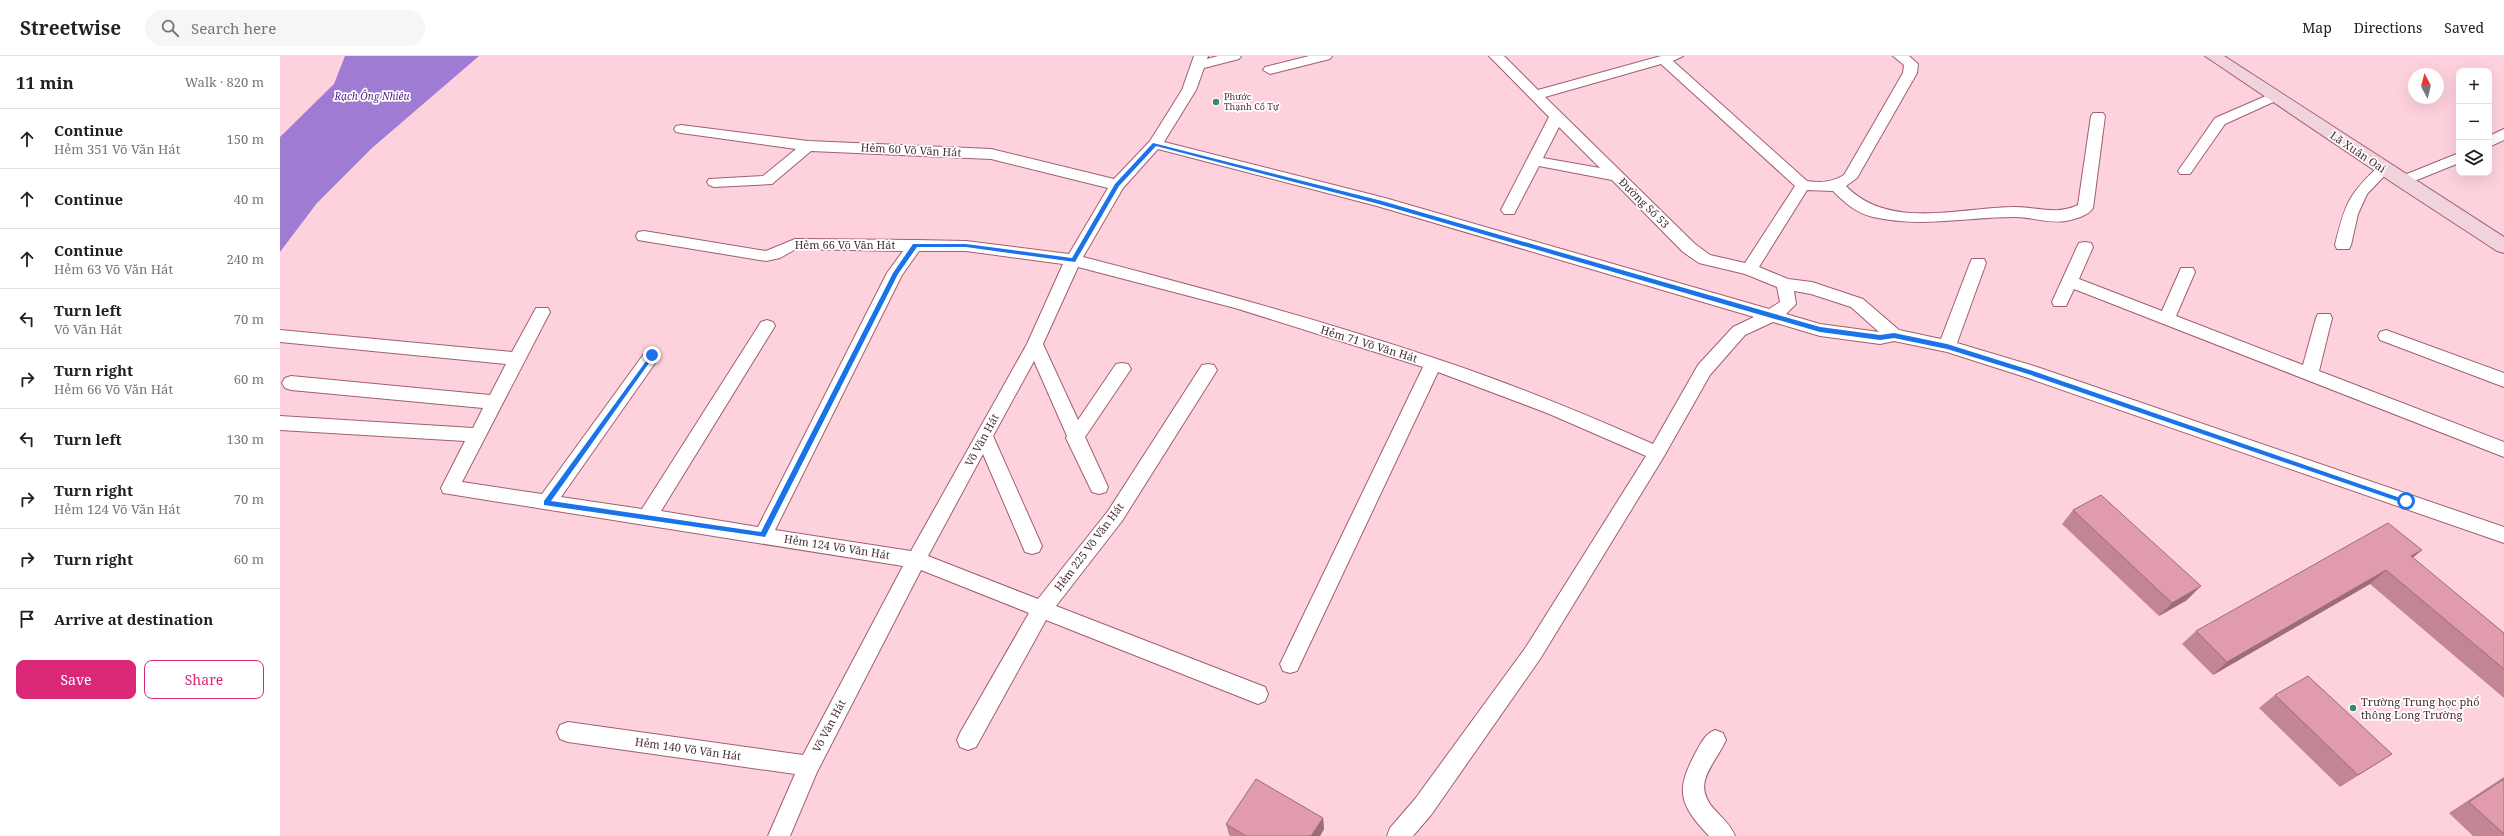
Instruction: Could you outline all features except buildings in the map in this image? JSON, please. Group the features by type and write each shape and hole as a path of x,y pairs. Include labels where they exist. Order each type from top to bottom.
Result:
{"main road":[{"name":"Lã Xuân Oai","path":"2213,56 2402,182 2504,246"}],"street":[{"path":"1200,60 1234,56"},
{"path":"1270,70 1325,56"},
{"name":"Đường Số 53","path":"1496,56 1689,248 1705,259 1749,269 1785,284 1812,288 1857,303 1894,335"},
{"path":"1536,95 1670,58 1803,185 1838,186 1850,178 1910,73 1911,64 1900,56"},
{"name":"Võ Văn Hát","path":"778,836 809,766 916,560 1035,344 1073,260 1117,185 1155,144 1189,90 1200,60"},
{"path":"2184,170 2220,121 2275,96"},
{"path":"1509,210 1557,116"},
{"path":"1838,186 1845,198 1863,208 1890,215 1953,217 2015,212 2038,215 2072,216 2085,208 2098,116"},
{"name":"Hẻm 60 Võ Văn Hát","path":"681,129 808,146 991,154 1117,185"},
{"path":"2492,140 2504,134"},
{"path":"1155,144 1380,202 1820,330 1880,338 1894,335 1947,346 2030,372 2504,535"},
{"path":"714,182 767,181 808,146"},
{"path":"2402,182 2456,159"},
{"path":"1535,161 1617,176"},
{"path":"2344,246 2350,214 2360,191 2384,169"},
{"path":"1749,269 1803,185"},
{"name":"Hẻm 66 Võ Văn Hát","path":"644,236 766,256 776,254 784,247 795,244 915,245 966,246 1073,260"},
{"path":"763,535 895,273 915,245"},
{"path":"2060,302 2085,247"},
{"name":"Hẻm 71 Võ Văn Hát","path":"1073,260 1237,304 1433,364 1553,408 1657,453"},
{"path":"1947,346 1978,263"},
{"path":"2167,320 2186,272"},
{"path":"2069,281 2504,450"},
{"path":"1398,836 1424,807 1533,653 1657,453 1704,370 1739,331 1771,316 1788,304 1785,284"},
{"path":"280,423 478,435 542,312"},
{"path":"2309,375 2324,318"},
{"path":"647,517 767,326"},
{"path":"280,336 517,360"},
{"path":"2386,336 2504,380"},
{"path":"1035,344 1099,487"},
{"path":"546,503 652,355"},
{"path":"1290,664 1433,364"},
{"path":"1076,438 1122,369"},
{"name":"Hẻm 225 Võ Văn Hát","path":"968,740 1042,608 1115,516 1208,370"},
{"path":"291,383 495,402"},
{"name":"Hẻm 124 Võ Văn Hát","path":"478,435 450,488 647,517 916,560"},
{"path":"984,435 1032,546"},
{"path":"916,560 1042,608 1258,694"},
{"name":"Hẻm 140 Võ Văn Hát","path":"568,732 809,766"},
{"path":"1715,740 1694,777 1692,796 1698,810 1724,836"}],"water":[{"name":"Rạch Ông Nhiêu","path":"345,56 479,56 372,148 317,203 280,252 280,137 334,84"}],"place":[{"name":"Phước Thạnh Cổ Tự","path":"1216,102"},
{"name":"Trường Trung học phổ thông Long Trường","path":"2353,708"}],"route":[{"path":"652,355 546,503 763,535 895,273 915,245 966,246 1073,260 1117,185 1155,144 1380,202 1820,330 1880,338 1894,335 1947,346 2030,372 2406,501"}]}
